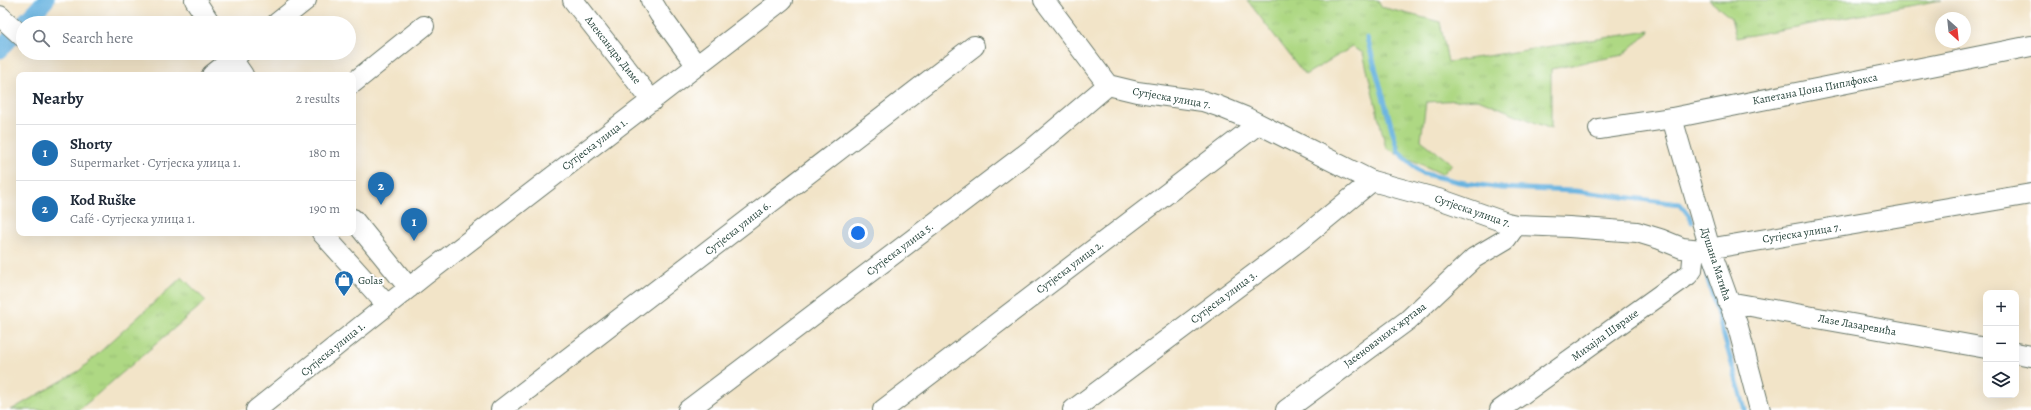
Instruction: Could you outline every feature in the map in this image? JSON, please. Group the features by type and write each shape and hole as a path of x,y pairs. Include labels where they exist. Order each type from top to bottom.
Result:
{"street":[{"path":"195,0 205,16"},
{"path":"286,16 306,0"},
{"name":"Александра Диме","path":"573,0 652,100"},
{"path":"651,0 660,16 697,66"},
{"path":"1044,0 1108,85"},
{"name":"Сутјеска улица 1.","path":"256,410 387,305 697,66 774,2"},
{"path":"4,20 16,30"},
{"path":"356,81 424,26"},
{"name":"Сутјеска улица 6.","path":"501,410 974,46"},
{"name":"Капетана Џона Пиплфокса","path":"1599,129 1672,118 2031,46"},
{"path":"217,72 236,60"},
{"name":"Сутјеска улица 7.","path":"1108,85 1137,92 1203,101 1245,117 1257,125 1372,180 1442,200 1516,226 1569,227 1637,232 1702,249 2031,194"},
{"name":"Сутјеска улица 5.","path":"688,410 1036,146 1108,85"},
{"name":"Душана Матића","path":"1672,118 1702,249 1728,302 1738,327 1760,410"},
{"name":"Сутјеска улица 2.","path":"883,410 1257,125"},
{"name":"Сутјеска улица 3.","path":"1073,410 1300,240 1372,180"},
{"path":"356,223 409,288"},
{"name":"Јасеновачких жртава","path":"1286,410 1408,320 1470,262 1506,239 1516,226"},
{"path":"325,236 387,305"},
{"name":"Михајла Швраке","path":"1500,410 1688,275 1702,249"},
{"name":"Лазе Лазаревића","path":"1728,302 1983,347"},
{"path":"2019,354 2031,356"}],"green space":[{"path":"1247,0 1378,0 1381,7 1440,22 1448,62 1650,31 1623,55 1551,69 1551,129 1478,99 1426,102 1421,140 1452,164 1442,174 1386,148 1363,53 1352,47 1305,75"},
{"path":"1709,0 1941,0 1736,38 1731,18"},
{"path":"182,277 206,301 79,410 11,410 79,371"}],"waterway":[{"path":"31,16 46,0"},
{"path":"0,50 16,32"},
{"path":"1367,38 1398,151 1421,173 1459,182 1501,188 1575,191 1680,204 1691,218 1692,222"},
{"path":"1701,255 1745,410"}],"place":[{"name":"Kod Ruške","path":"381,205"},
{"name":"Shorty","path":"414,241"},
{"name":"Golas","path":"344,297"}]}
